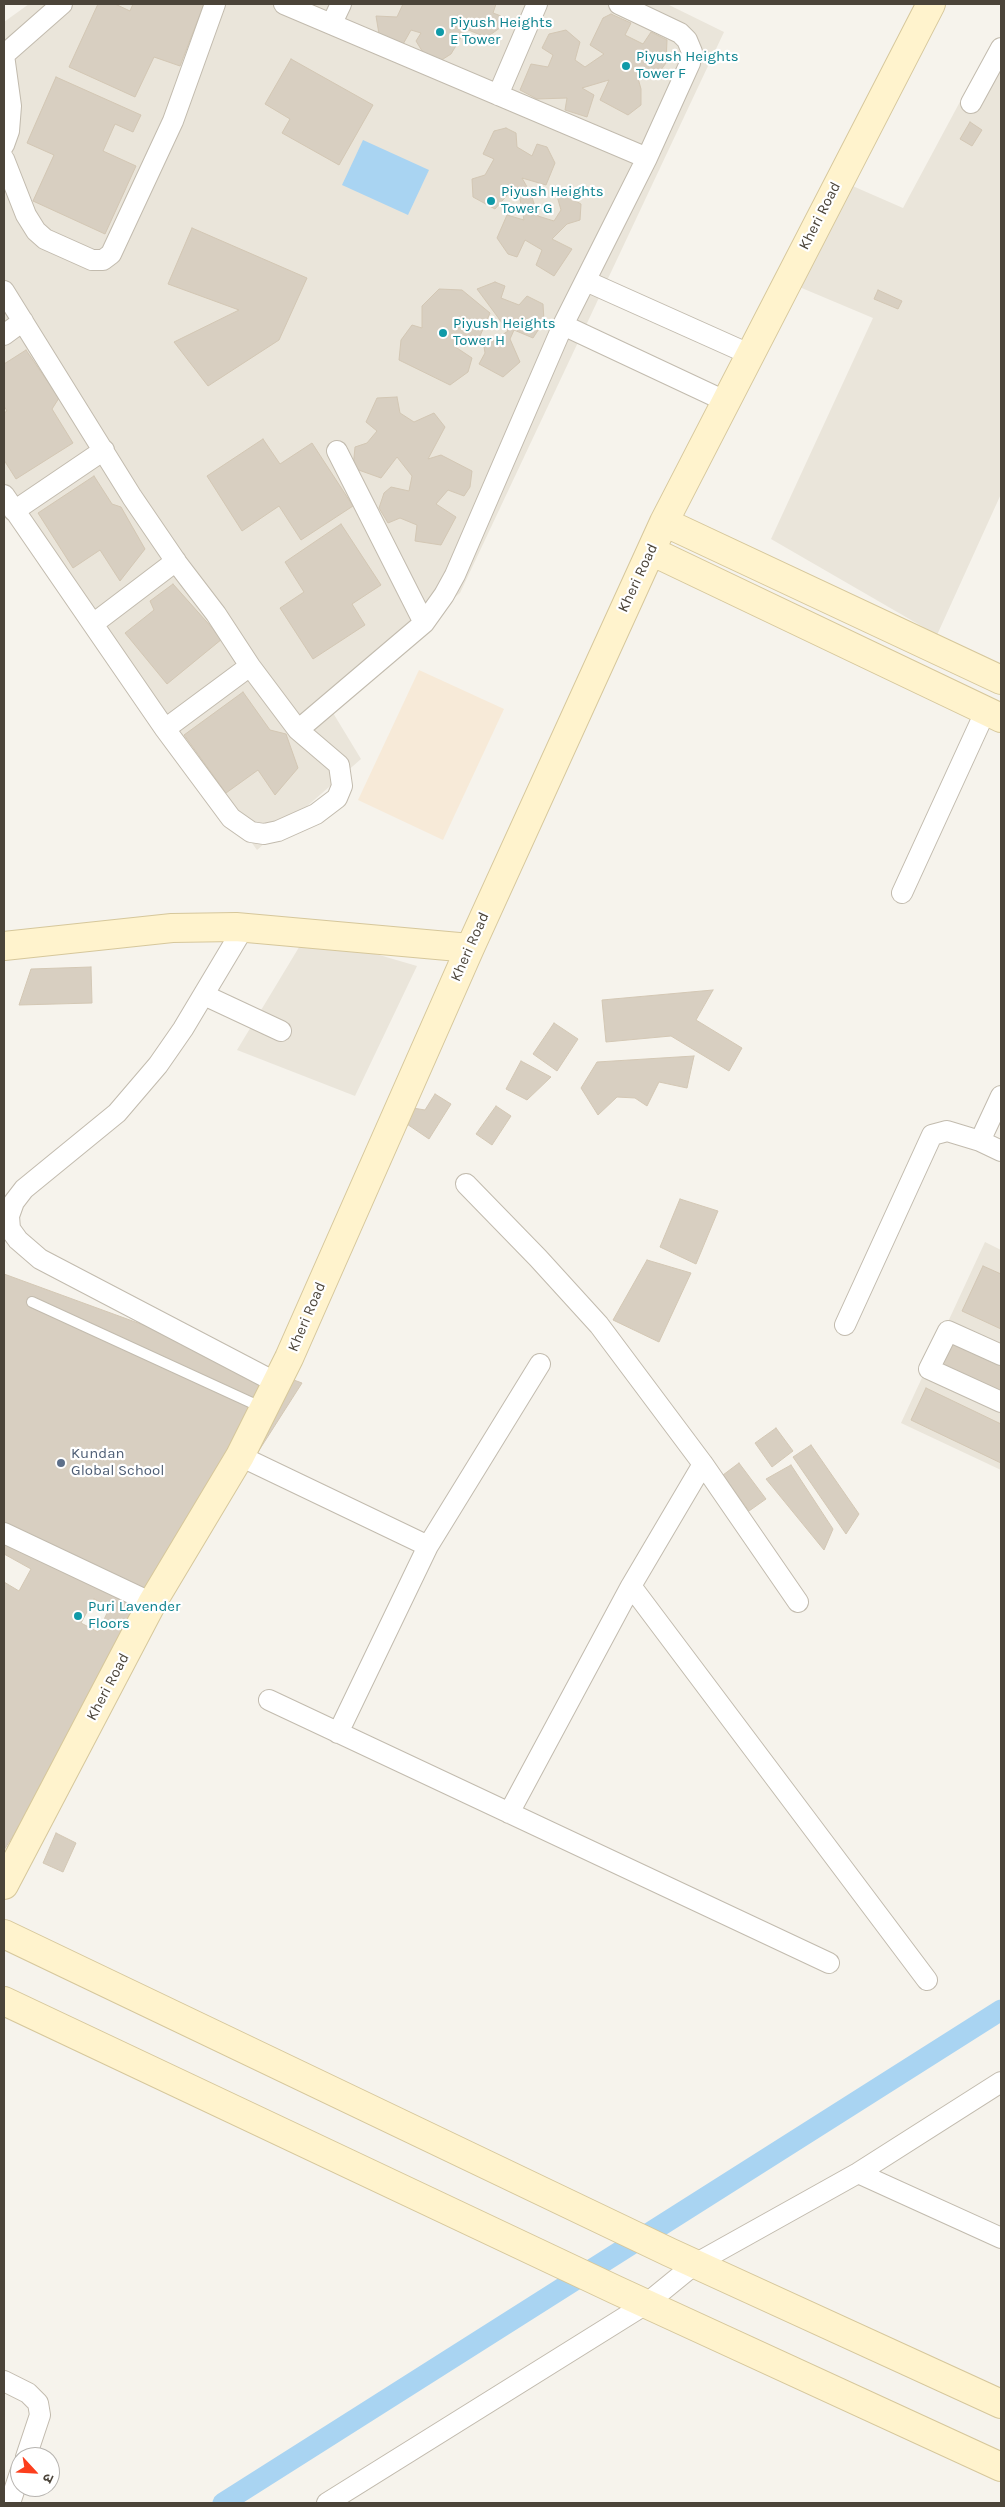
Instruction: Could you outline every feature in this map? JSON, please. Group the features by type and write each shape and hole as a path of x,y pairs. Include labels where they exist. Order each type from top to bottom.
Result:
{"street":[{"path":"4,145 9,131 11,106 4,55 62,4"},
{"path":"4,159 26,215 36,231 45,239 92,260 102,260 111,254 173,121 215,4"},
{"path":"284,4 648,158"},
{"path":"332,23 341,4"},
{"path":"498,95 537,4"},
{"path":"298,730 424,623 435,609 455,575 562,326 648,158 690,63 692,52 687,40 673,28 618,4"},
{"name":"Kheri Road","path":"4,1885 152,1603 240,1456 264,1408 470,948 664,522 931,4"},
{"path":"971,103 1001,48"},
{"path":"586,281 749,354"},
{"path":"4,291 176,561 216,614 250,666 298,730 339,765 342,786 338,798 327,808 278,831 264,834 251,832 231,818 165,729 9,503 104,450"},
{"path":"4,335 23,321"},
{"path":"562,326 725,401"},
{"path":"337,451 424,623"},
{"path":"664,522 1001,680"},
{"path":"651,551 994,714 902,893"},
{"path":"93,624 176,561"},
{"path":"165,729 250,666"},
{"path":"244,927 204,995 158,1065 117,1114 24,1189 14,1202 9,1216 10,1229 18,1240 40,1259 74,1279 276,1383"},
{"path":"4,946 172,928 244,927 470,948"},
{"path":"204,995 281,1031"},
{"path":"980,1141 1001,1096"},
{"path":"845,1325 932,1135 947,1131 980,1141 1001,1151"},
{"path":"466,1184 538,1258 599,1326 703,1464 798,1602"},
{"path":"1001,1355 948,1331 929,1368 1001,1402"},
{"path":"338,1733 428,1546 540,1364"},
{"path":"240,1456 428,1546"},
{"path":"509,1813 631,1586 703,1464"},
{"path":"4,1532 152,1603"},
{"path":"631,1586 927,1980"},
{"path":"270,1700 829,1963"},
{"path":"4,1934 630,2234 1001,2404"},
{"path":"4,2001 616,2290 1001,2467"},
{"path":"327,2503 646,2304 695,2264 858,2173 1001,2082"},
{"path":"858,2173 1001,2238"},
{"path":"4,2381 28,2393 38,2403 40,2415 29,2447"}],"lane":[{"path":"32,1302 264,1408"}],"shaded area":[{"path":"29,4 667,4 724,32 460,593 327,703 361,759 257,850 4,493 4,22"},
{"path":"1001,37 1001,494 937,635 771,539 873,318 797,286 848,184 903,208 992,42"},
{"path":"419,670 504,709 443,840 358,800"},
{"path":"307,934 417,966 355,1096 237,1050"},
{"path":"985,1242 1001,1250 1001,1470 901,1423"}],"water":[{"path":"363,140 429,170 408,215 342,185"}],"building":[{"path":"98,4 115,4 130,11 133,4 204,4 180,66 154,57 135,97 69,67"},
{"name":"Piyush Heights E Tower","path":"403,4 496,4 493,13 501,16 501,27 490,35 483,36 466,29 451,54 440,61 427,59 416,41 421,33 411,30 402,46 380,40 376,16 397,17"},
{"name":"Piyush Heights Tower F","path":"611,14 631,23 625,35 643,44 651,32 667,40 666,63 654,79 636,71 641,89 641,105 628,115 600,100 609,80 582,88 594,95 587,117 565,110 567,98 537,99 520,90 531,64 548,67 553,55 542,48 549,34 566,30 580,42 575,60 585,67 604,54 590,45 603,18"},
{"path":"291,59 373,105 339,165 282,133 290,119 265,104"},
{"path":"56,77 141,115 133,132 115,124 103,151 136,166 105,234 33,201 54,155 27,143"},
{"path":"970,122 982,130 972,146 960,139"},
{"name":"Piyush Heights Tower G","path":"506,128 516,133 517,147 532,156 537,144 547,147 555,163 546,185 522,178 531,194 538,216 554,221 561,210 555,189 581,204 580,220 567,224 552,239 572,249 554,276 536,265 542,250 525,240 517,257 508,254 497,238 507,215 524,220 520,199 509,193 495,209 473,197 472,179 485,175 494,159 483,154 494,131"},
{"path":"192,228 307,278 279,340 208,386 174,342 239,310 168,284"},
{"name":"Piyush Heights Tower H","path":"495,282 505,286 501,298 519,305 527,296 543,304 544,321 533,338 514,330 510,339 520,362 503,377 479,364 485,353 483,340 454,346 472,358 468,372 450,385 399,360 401,340 412,325 422,328 422,306 439,289 462,290 490,313 480,336 493,341 508,331 477,289"},
{"path":"878,290 902,301 898,309 874,299"},
{"path":"26,350 59,398 52,409 73,443 16,479 4,460 4,413 7,411 4,406 4,364"},
{"path":"397,397 400,413 414,422 434,413 445,427 428,459 441,455 472,471 470,487 464,496 448,490 436,504 456,517 441,545 415,541 417,525 400,518 388,523 379,508 384,493 391,487 409,491 412,476 397,457 381,478 353,468 355,447 367,443 377,431 366,422 377,398"},
{"path":"263,439 280,464 312,443 353,506 301,540 279,506 242,531 207,476"},
{"path":"94,476 112,504 121,507 145,549 120,581 100,550 73,568 38,513"},
{"path":"341,524 381,585 352,604 365,625 313,659 280,608 304,592 285,562"},
{"path":"173,584 222,639 167,684 125,633 154,610 150,601"},
{"path":"243,692 270,730 286,734 298,768 275,795 258,770 226,793 184,735"},
{"path":"91,967 92,1003 19,1005 31,969"},
{"path":"713,990 696,1020 742,1048 729,1071 671,1036 606,1042 602,1000"},
{"path":"554,1023 578,1039 557,1071 533,1054"},
{"path":"694,1056 687,1088 659,1082 647,1106 635,1098 617,1097 598,1115 581,1088 597,1062"},
{"path":"521,1061 551,1077 527,1100 506,1089"},
{"path":"435,1094 451,1104 429,1139 404,1122 413,1108 425,1110"},
{"path":"496,1106 511,1116 492,1145 476,1134"},
{"path":"680,1199 718,1211 696,1264 660,1247"},
{"path":"647,1260 691,1273 659,1342 613,1320"},
{"path":"983,1266 1001,1274 1001,1329 962,1311"},
{"name":"Puri Lavender Floors","path":"4,1274 302,1383 4,1850"},
{"path":"951,1335 1001,1359 1001,1391 938,1363"},
{"path":"926,1388 1001,1424 1001,1463 911,1420"},
{"path":"776,1428 793,1451 772,1467 755,1443"},
{"path":"811,1445 859,1514 846,1534 793,1457"},
{"path":"739,1463 766,1499 749,1511 723,1475"},
{"path":"791,1465 833,1529 824,1550 766,1479"},
{"path":"4,1554 31,1569 19,1591 4,1582"},
{"path":"94,1599 110,1607 98,1632 81,1623"},
{"path":"56,1833 76,1843 63,1872 43,1863"}],"waterway":[{"path":"223,2503 1001,2010"}],"place":[{"name":"Piyush Heights E Tower","path":"440,32"},
{"name":"Piyush Heights Tower F","path":"626,66"},
{"name":"Piyush Heights Tower G","path":"491,201"},
{"name":"Piyush Heights Tower H","path":"443,333"},
{"name":"Kundan Global School","path":"61,1463"},
{"name":"Puri Lavender Floors","path":"78,1616"}]}
